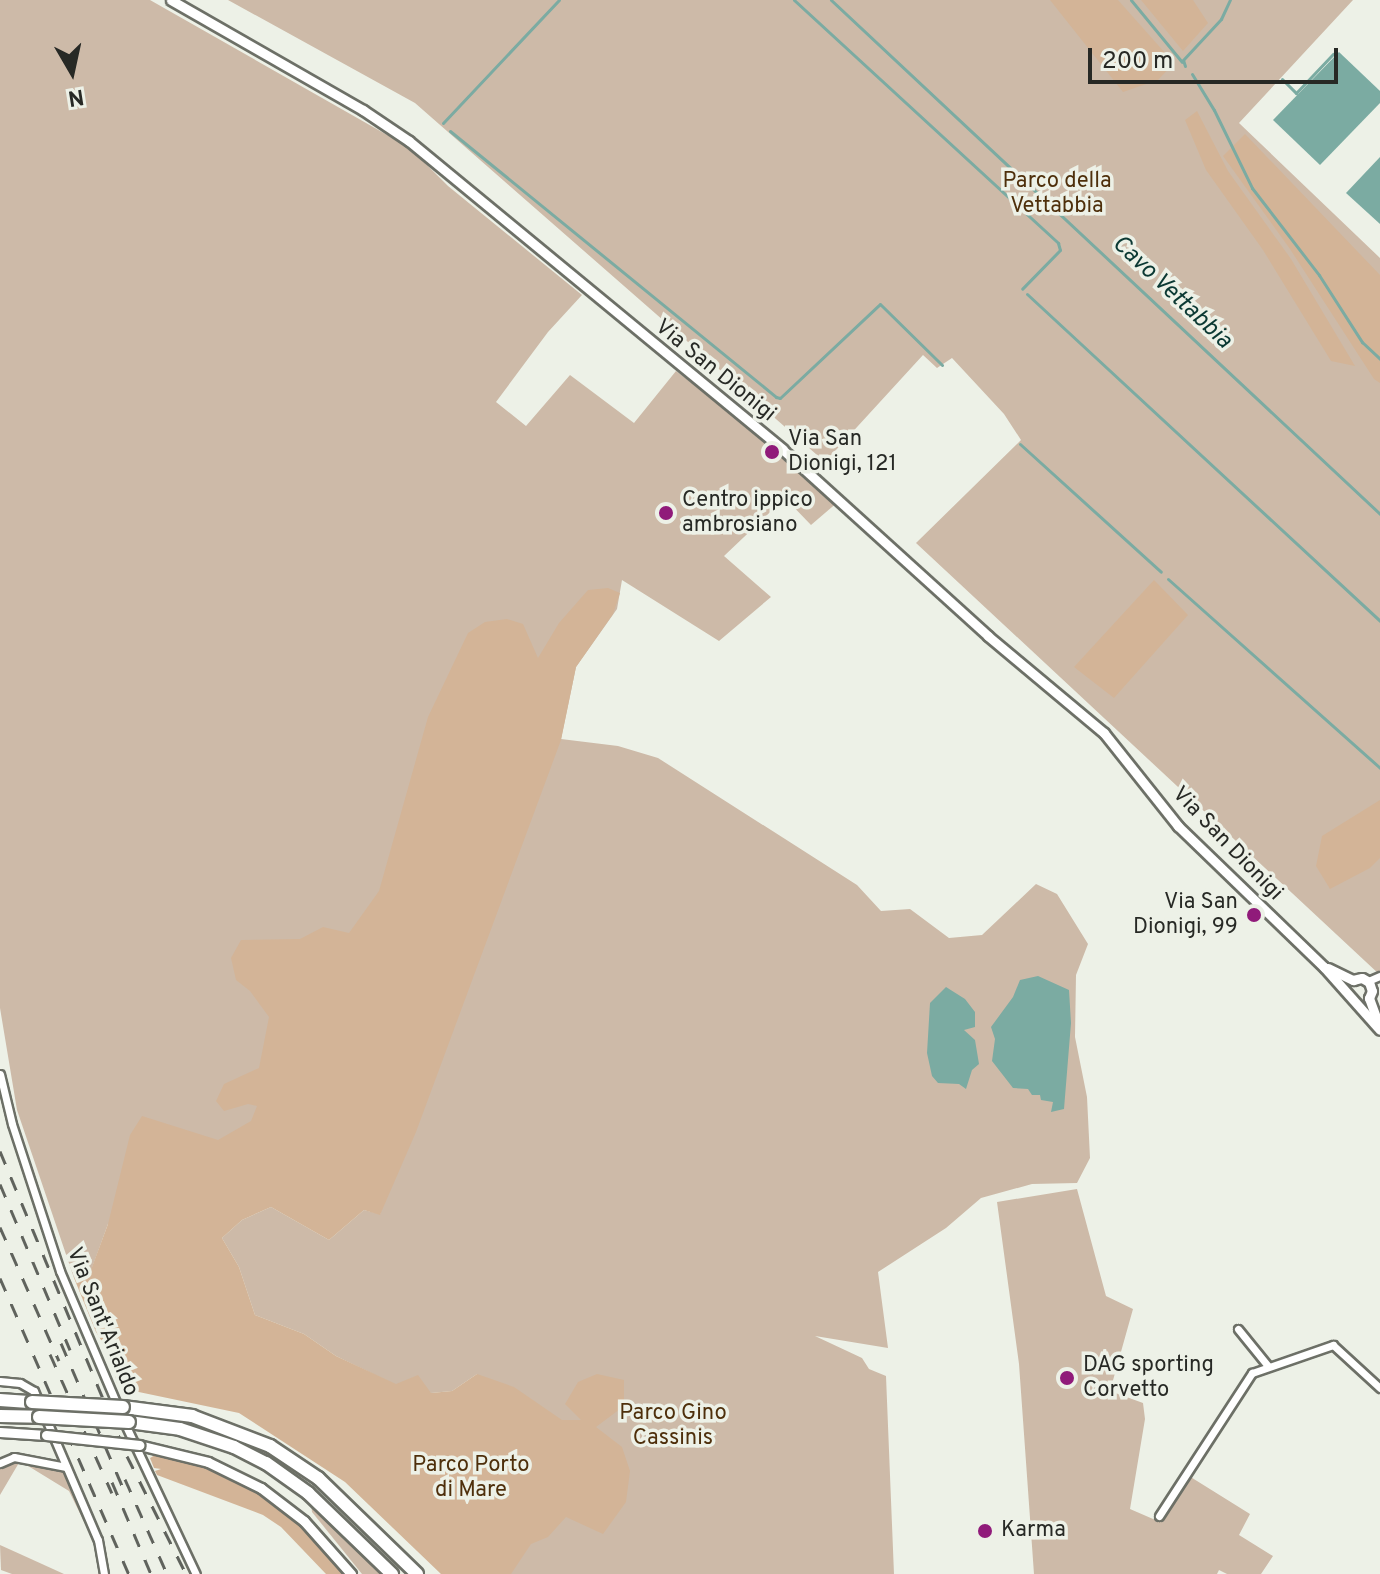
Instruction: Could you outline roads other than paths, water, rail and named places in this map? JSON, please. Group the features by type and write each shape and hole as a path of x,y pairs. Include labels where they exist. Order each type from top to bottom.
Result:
{"highway":[{"path":"0,1400 123,1407 192,1416 270,1446 318,1478 417,1574"},
{"path":"0,1416 129,1422 180,1429 234,1447 266,1463 308,1493 392,1574"}],"street":[{"name":"Via San Dionigi","path":"171,0 363,110 409,141 782,449 988,636 1104,733 1178,826 1348,992 1367,993"},
{"name":"Via San Dionigi","path":"1324,967 1353,980 1367,993 1380,1030"},
{"name":"Via San Dionigi","path":"1367,993 1380,976"},
{"path":"1348,992 1353,980"},
{"path":"1367,993 1380,983"},
{"name":"Via Sant'Arialdo","path":"0,1074 12,1124 60,1271 97,1361 196,1574"},
{"path":"1238,1329 1268,1366"},
{"path":"1159,1516 1252,1373 1333,1345 1380,1388"},
{"path":"0,1381 20,1383 34,1391 98,1540 104,1574"},
{"path":"0,1432 139,1445 208,1462 261,1488 304,1521 351,1574"},
{"path":"0,1463 14,1457 66,1467"}],"water":[{"path":"1339,52 1380,91 1380,103 1320,165 1273,120"},
{"path":"1380,157 1380,224 1346,193"},
{"path":"1038,976 1069,990 1071,1023 1064,1109 1051,1112 1053,1102 1041,1100 1040,1095 1032,1095 1028,1089 1013,1088 992,1061 995,1039 991,1027 1013,997 1020,980"},
{"path":"946,987 965,999 975,1012 975,1027 964,1030 975,1040 979,1064 972,1070 966,1089 959,1084 938,1083 932,1076 927,1053 930,1003"}],"waterway":[{"path":"443,123 559,0"},
{"path":"794,0 1058,243 1060,250 1022,289"},
{"name":"Cavo Vettabbia","path":"831,0 1380,514"},
{"path":"1131,0 1182,62"},
{"path":"1185,66 1183,60 1221,19 1230,0"},
{"path":"1282,79 1296,93 1333,54"},
{"path":"1192,74 1214,110 1252,188 1319,275 1362,342 1380,359"},
{"path":"450,131 776,397 780,398 880,304 942,365"},
{"path":"1027,294 1380,621"},
{"path":"1020,444 1161,572"},
{"path":"1168,579 1380,768"}],"railway":[{"path":"0,1151 127,1456 186,1574"},
{"path":"0,1184 70,1350"},
{"path":"0,1227 59,1361"},
{"path":"0,1278 129,1574"},
{"path":"61,1343 124,1490"},
{"path":"50,1354 112,1493"},
{"path":"125,1479 167,1574"},
{"path":"112,1482 151,1574"}],"place":[{"name":"Via San Dionigi, 121","path":"772,452"},
{"name":"Centro ippico ambrosiano","path":"666,513"},
{"name":"Via San Dionigi, 99","path":"1254,915"},
{"name":"DAG sporting Corvetto","path":"1067,1378"},
{"name":"Karma","path":"985,1531"}],"park label":[{"name":"Parco della Vettabbia","path":"1057,194"},
{"name":"Parco Gino Cassinis","path":"673,1426"},
{"name":"Parco Porto di Mare","path":"471,1478"}]}
